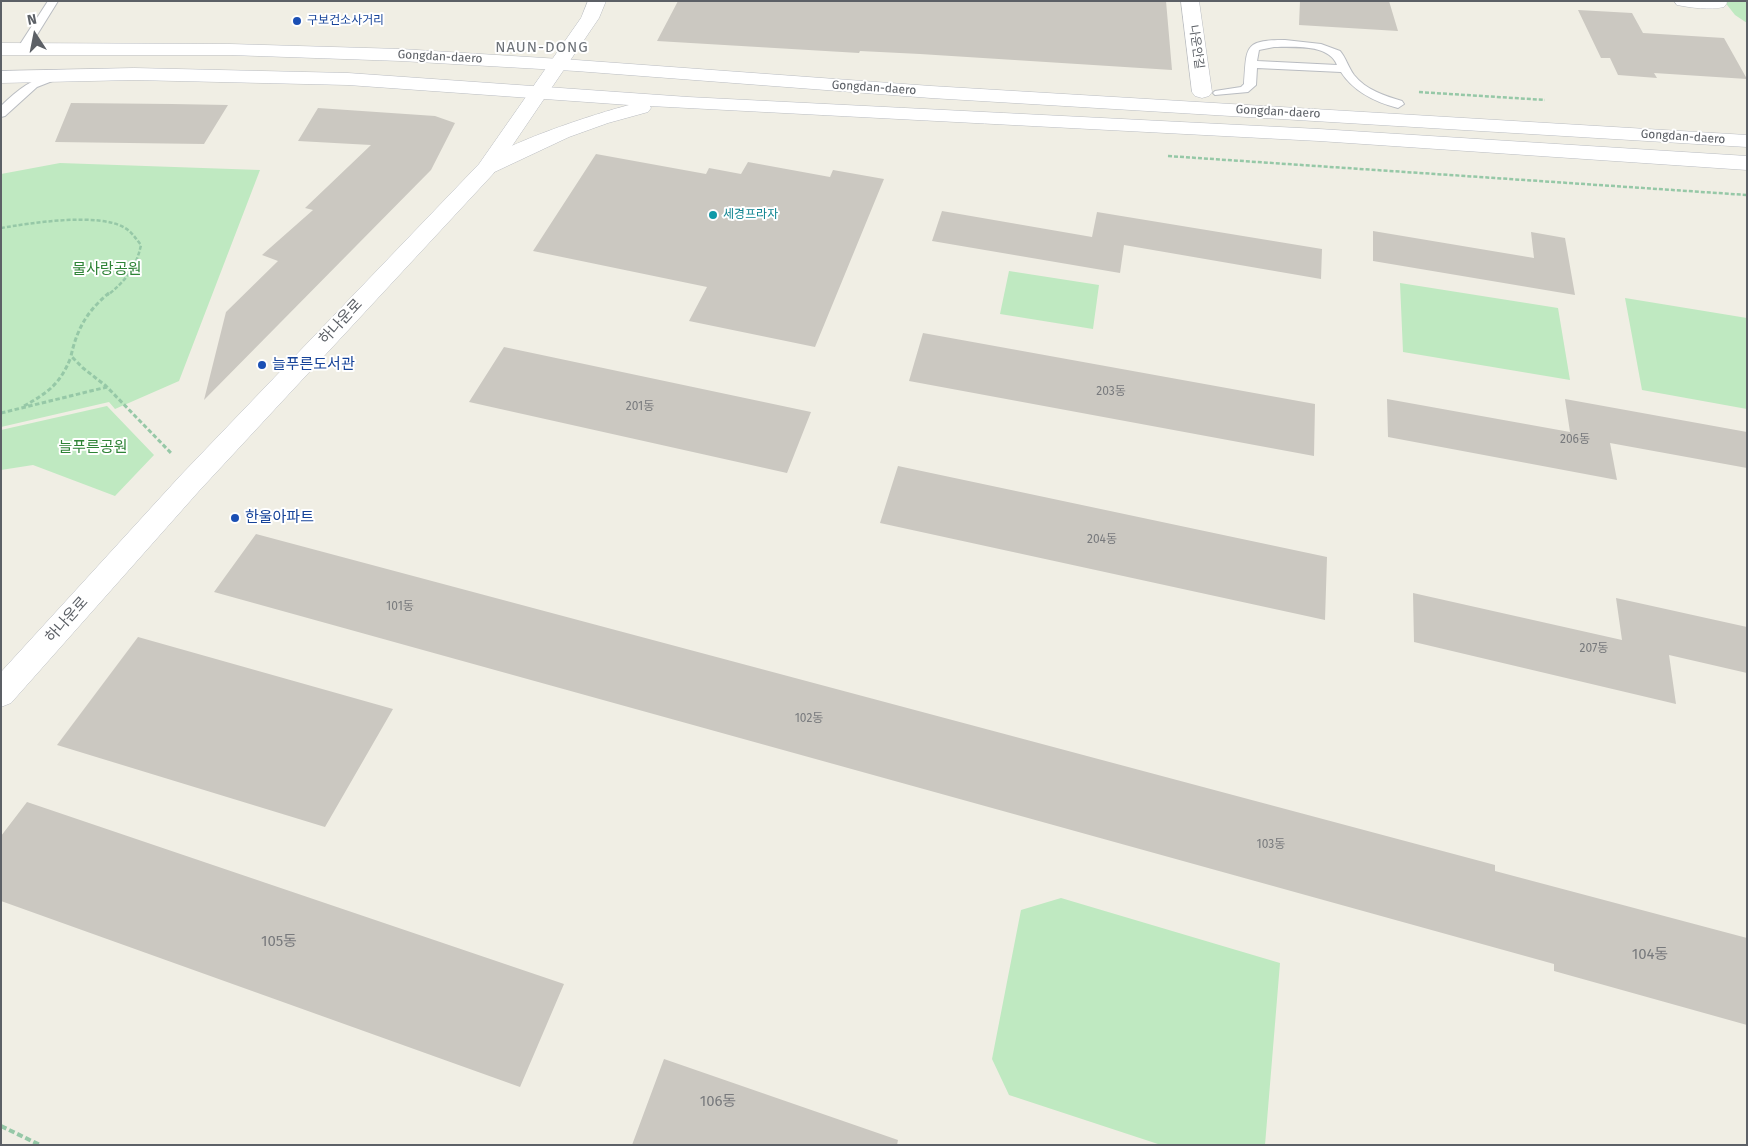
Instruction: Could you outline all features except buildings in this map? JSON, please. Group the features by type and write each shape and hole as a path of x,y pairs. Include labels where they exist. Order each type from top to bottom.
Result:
{"street":[{"name":"하나운로","path":"1,693 190,483 486,169 590,18 597,1"},
{"name":"나운안길","path":"1190,1 1211,93"},
{"path":"1683,1 1718,3 1717,1"},
{"name":"Gongdan-daero","path":"1,49 130,48 308,51 557,64 938,93 1747,141"},
{"name":"Gongdan-daero","path":"1,77 134,74 348,79 688,103 1319,135 1747,163"},
{"path":"782,82 1058,86 1211,93 1747,125"},
{"path":"486,169 520,150 587,122 645,106 688,103 1282,151 1747,182"}],"lane":[{"path":"23,49 53,1"},
{"path":"1211,93 1244,90 1250,85 1252,51 1258,46 1277,44 1330,49 1340,58 1344,69 1365,92 1398,104"},
{"path":"1250,64 1344,69"},
{"path":"1,113 34,84 46,78 60,76"}],"path":[{"path":"1168,156 1747,195"},
{"path":"1,228 79,221 107,222 122,226 133,234 141,245 139,258 128,280 100,300 84,317 76,335 64,375 54,388 20,408"},
{"path":"71,356 77,365 92,373 107,387 170,454"},
{"path":"1,413 107,387"},
{"path":"1,1126 40,1145"}],"green space":[{"path":"1724,1 1747,1 1747,23 1735,15"},
{"name":"물사랑공원","path":"60,163 260,170 179,381 115,409 109,402 1,427 1,174"},
{"path":"1009,271 1099,285 1093,329 1000,314"},
{"path":"1400,283 1558,308 1570,380 1403,352"},
{"path":"1625,298 1747,318 1747,409 1642,390"},
{"name":"늘푸른공원","path":"107,406 154,455 115,496 33,465 1,470 1,430"},
{"path":"1061,898 1280,963 1265,1145 1161,1145 1009,1095 992,1059 1021,910"}],"place":[{"name":"구보건소사거리","path":"297,21"},
{"name":"세경프라자","path":"713,215"},
{"name":"늘푸른도서관","path":"262,365"},
{"name":"한울아파트","path":"235,518"}],"district":[{"name":"NAUN-DONG","path":"542,48"}]}
